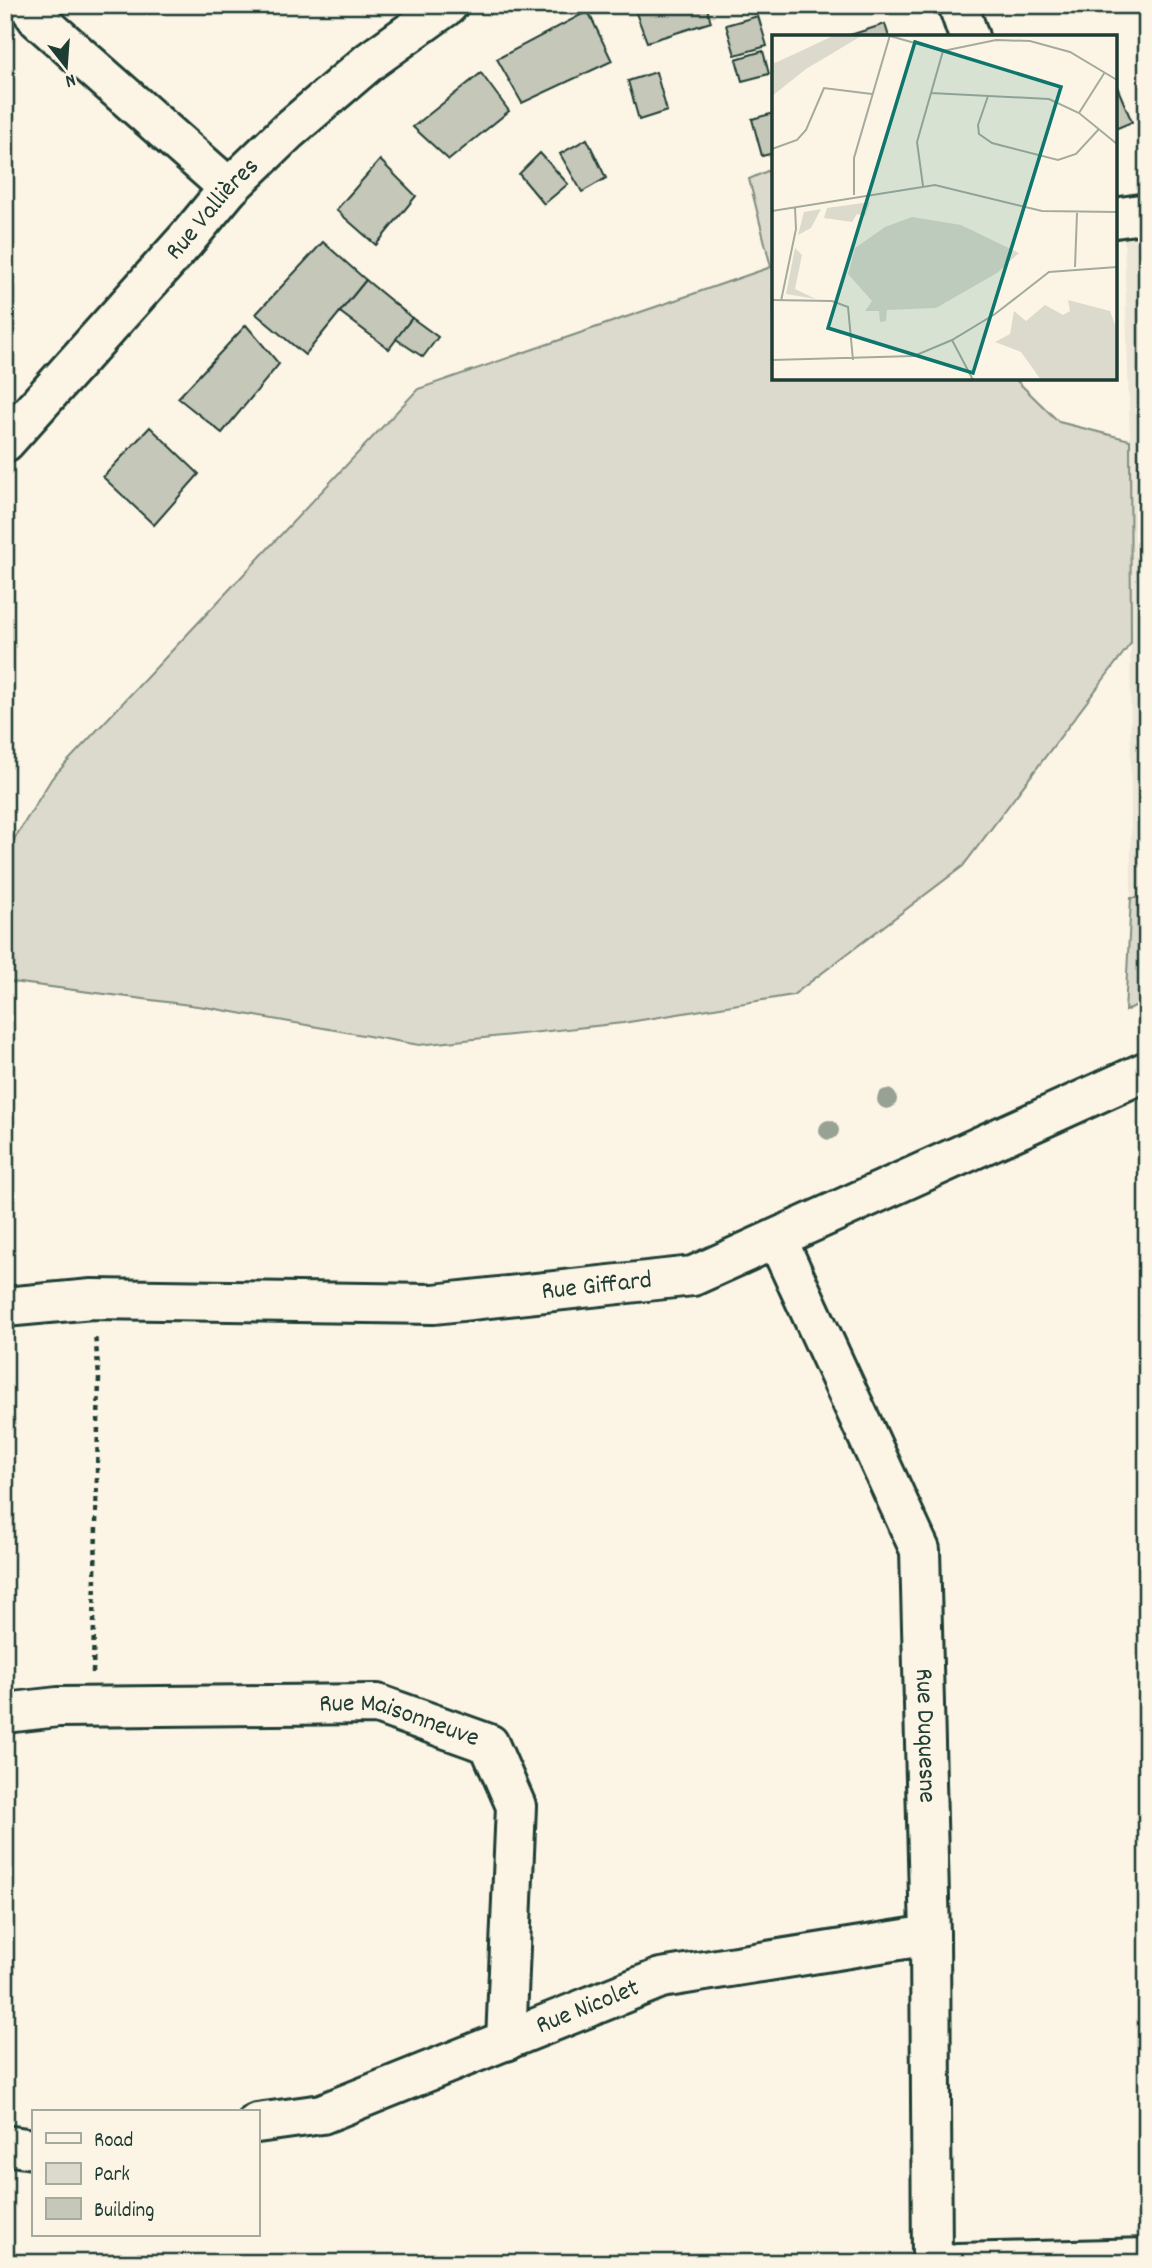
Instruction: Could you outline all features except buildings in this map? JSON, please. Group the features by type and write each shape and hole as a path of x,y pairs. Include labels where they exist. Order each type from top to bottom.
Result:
{"street":[{"path":"28,5 38,19 229,188"},
{"name":"Rue Vallières","path":"5,442 186,240 229,188 288,131 370,61 448,5"},
{"path":"958,5 968,35"},
{"path":"1117,218 1147,213"},
{"name":"Rue Giffard","path":"5,1307 92,1299 434,1304 693,1276 1147,1071"},
{"name":"Rue Duquesne","path":"777,1239 920,1550 930,1934 932,2263"},
{"name":"Rue Maisonneuve","path":"5,1713 58,1707 377,1704 489,1744 516,1806 506,2041"},
{"name":"Rue Nicolet","path":"259,2123 322,2114 661,1978 930,1934"},
{"path":"5,2145 32,2149"},
{"path":"957,2263 1147,2258"}],"path":[{"path":"92,1299 99,1376 93,1707"}],"shaded area":[{"path":"1147,232 1147,1001 1125,1011 1131,898 1130,440 1124,237"}],"green space":[{"path":"772,169 772,380 1016,380 1059,422 1130,440 1131,643 963,866 793,995 623,1023 419,1045 205,1007 5,981 5,854 52,778 418,389 771,267 749,179"},
{"path":"1131,898 1147,898 1147,1000 1125,1011"}]}
